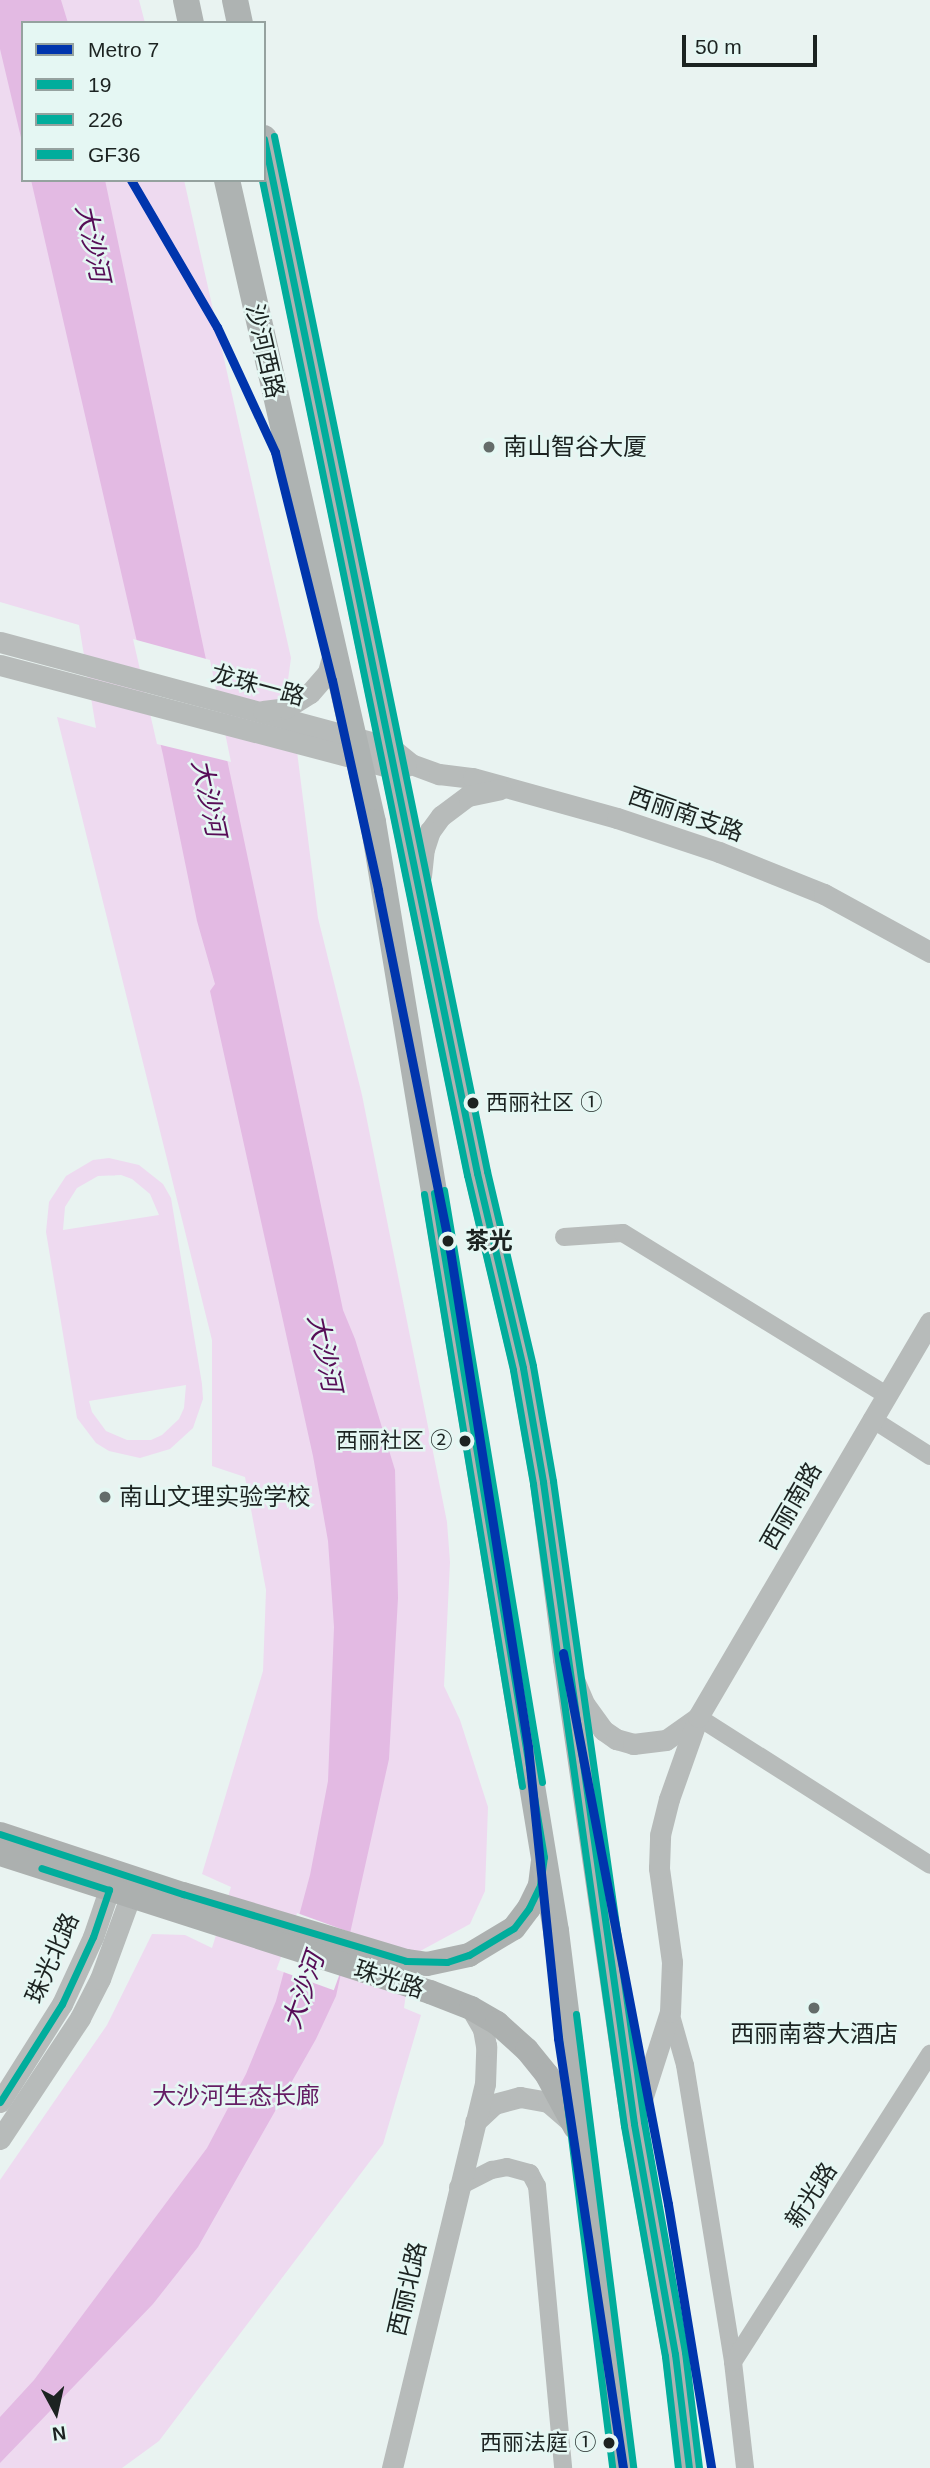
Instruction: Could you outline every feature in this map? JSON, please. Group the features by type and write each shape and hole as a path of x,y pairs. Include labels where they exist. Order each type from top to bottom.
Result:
{"main road":[{"path":"186,0 191,21"},
{"path":"235,0 240,21"},
{"name":"沙河西路","path":"266,147 398,760 419,892 477,1172 523,1368 545,1496 566,1660 634,2124 675,2354 688,2468"},
{"name":"沙河西路","path":"227,182 373,822 544,1857 623,2468"},
{"name":"珠光路","path":"0,1834 123,1888"},
{"name":"珠光路","path":"0,1854 230,1919 403,1972 497,2023 527,2049 547,2075 575,2127"},
{"name":"珠光路","path":"403,1972 469,1955 514,1928 529,1908 540,1885 544,1857"}],"street":[{"name":"龙珠一路","path":"0,642 254,711 356,748"},
{"path":"254,711 286,708 305,698 328,672 334,650"},
{"name":"龙珠一路","path":"0,665 398,760"},
{"name":"西丽南支路","path":"398,760 439,774 473,778 617,818 719,852 824,894 930,952"},
{"path":"419,892 424,849 430,831 441,816 468,796 507,788"},
{"path":"564,1237 624,1233 886,1395"},
{"name":"西丽南路","path":"634,2124 670,2012 671,1962 659,1868 660,1835 698,1717 930,1322"},
{"path":"872,1419 930,1456"},
{"name":"西丽南路","path":"566,1660 594,1718 616,1739 633,1744 666,1740 698,1717"},
{"path":"698,1717 930,1865"},
{"name":"珠光北路","path":"0,2102 62,2004 93,1937 123,1888"},
{"name":"珠光北路","path":"0,2139 80,2018 114,1947 123,1888"},
{"name":"西丽北路","path":"392,2468 488,2064 483,2029 471,2008"},
{"path":"670,2012 685,2065 733,2362 745,2468"},
{"name":"新光路","path":"733,2362 930,2054"},
{"path":"475,2122 494,2104 520,2097 548,2102 575,2127"},
{"name":"珠光路","path":"575,2127 584,2159"},
{"path":"458,2188 492,2170 507,2167 530,2173 537,2186 563,2468"}],"green space":[{"name":"大沙河生态长廊","path":"0,0 139,0 144,21 21,21 21,182 184,182 291,658 288,680 318,918 362,1095 447,1522 450,1562 444,1686 460,1720 488,1807 485,1891 470,1924 411,1956 404,2008 421,2015 383,2144 159,2441 122,2468 0,2468 0,2180 107,2025 152,1934 185,1935 212,1948 231,1887 202,1874 263,1671 266,1590 245,1477 212,1466 212,1340 57,717 96,728 79,625 0,602"},
{"path":"109,1158 139,1165 163,1184 171,1198 202,1384 203,1399 193,1428 170,1449 140,1458 109,1451 96,1443 77,1418 46,1232 49,1202 66,1176 93,1160","holes":["121,1175 132,1179 150,1194 159,1215 63,1230 65,1207 77,1188 98,1176","186,1385 184,1408 179,1419 162,1435 151,1440 127,1440 106,1431 92,1412 89,1401"]}],"water":[{"path":"0,0 61,0 67,21 21,21 21,138 0,49"},
{"name":"大沙河","path":"31,182 105,182 343,1310 355,1339 395,1470 398,1598 389,1759 336,1996 316,2039 198,2247 153,2304 0,2463 0,2417 34,2380 207,2148 246,2074 276,2001 310,1875 328,1781 334,1627 328,1541 313,1456 210,991 215,984 197,921 163,755"}],"pier":[{"path":"133,639 210,660 231,762 157,744"},
{"path":"297,1913 354,1934 334,1990 276,1969"}],"metro line":[{"name":"7","path":"132,182 217,327 275,452 332,680 378,890 450,1250 528,1747 558,2038 623,2468"},
{"name":"7","path":"563,1653 668,2204 711,2468"}],"transit line":[{"name":"GF36","path":"274,136 487,1171 533,1366 553,1481 644,2122 685,2352 699,2467"},
{"name":"19","path":"266,149 477,1173 523,1368 543,1482 634,2124 675,2354 689,2468"},
{"name":"226","path":"262,182 467,1175 513,1370 533,1484 624,2126 665,2356 678,2468"},
{"name":"GF36","path":"444,1190 542,1782"},
{"name":"19","path":"0,1834 183,1894 406,1961 447,1962 469,1955 514,1928 529,1908 540,1885 544,1857 434,1193"},
{"name":"226","path":"424,1194 522,1786"},
{"name":"19","path":"0,2102 62,2004 93,1937 109,1890 41,1868"},
{"name":"GF36","path":"576,2014 633,2467"},
{"name":"226","path":"556,2016 612,2468"}],"place":[{"name":"南山智谷大厦","path":"489,447"},
{"name":"西丽社区 ①","path":"473,1103"},
{"name":"茶光","path":"448,1241"},
{"name":"西丽社区 ②","path":"465,1441"},
{"name":"南山文理实验学校","path":"105,1497"},
{"name":"西丽南蓉大酒店","path":"814,2008"},
{"name":"西丽法庭 ①","path":"609,2443"}]}
